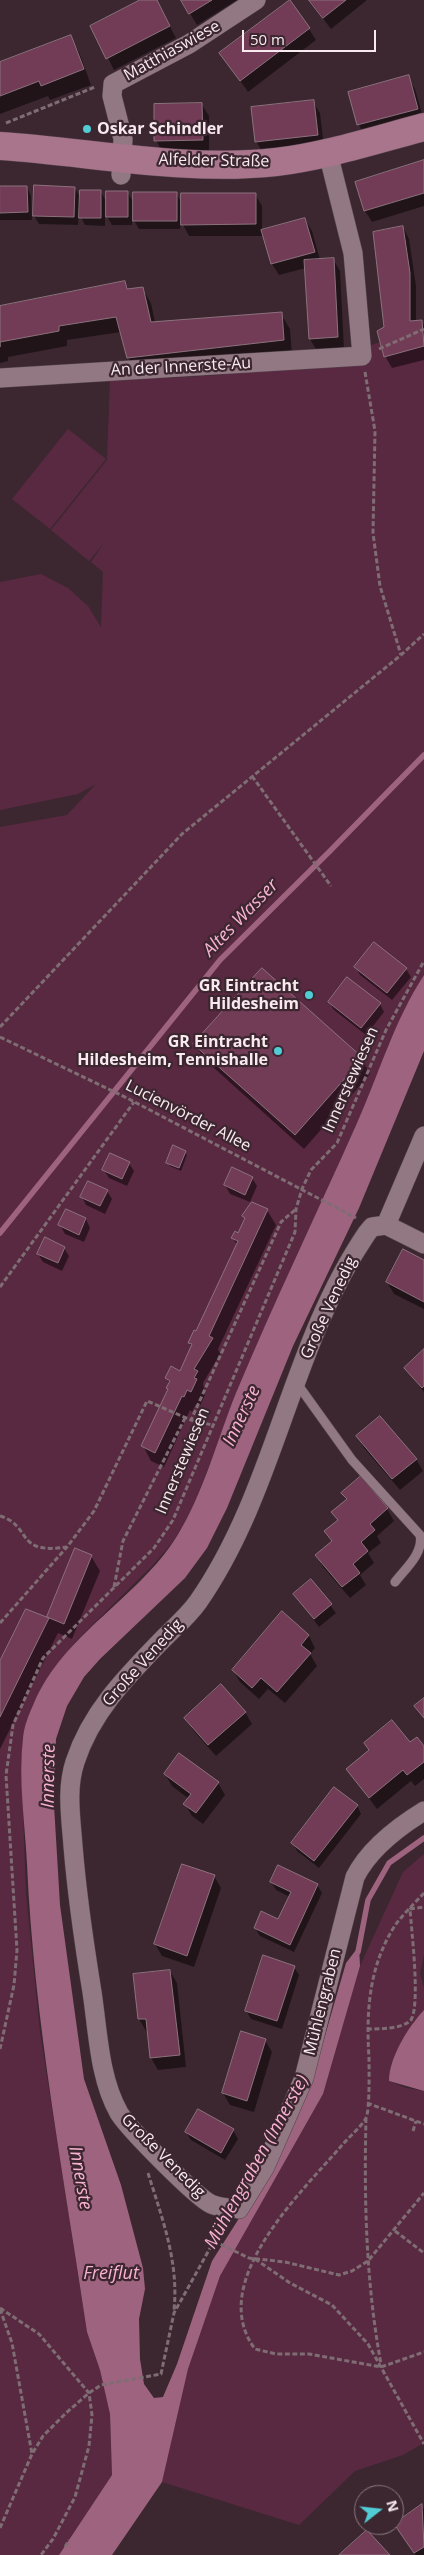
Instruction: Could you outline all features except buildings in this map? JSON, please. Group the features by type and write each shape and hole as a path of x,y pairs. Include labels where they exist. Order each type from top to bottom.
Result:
{"main road":[{"name":"Alfelder Straße","path":"329,161 424,127"},
{"name":"Alfelder Straße","path":"0,166 122,166 329,161 424,144"},
{"name":"Alfelder Straße","path":"0,146 122,166"}],"street":[{"name":"Matthiaswiese","path":"122,166 123,139 112,96 113,84 189,44 256,0"},
{"path":"329,161 353,253 362,356"},
{"name":"An der Innerste-Au","path":"0,378 362,356"},
{"path":"424,1136 386,1225 424,1244"},
{"name":"Große Venedig","path":"239,2209 211,2204 188,2184 132,2128 120,2114 112,2097 104,2068 78,1900 70,1784 81,1746 103,1706 122,1681 184,1618 213,1576 248,1508 296,1382 330,1300 367,1233 372,1228 386,1225"},
{"name":"Mühlengraben","path":"239,2209 265,2167 304,2078 355,1877 374,1850 409,1820 424,1811"}],"lane":[{"path":"296,1382 352,1460 420,1535 423,1543 420,1551 395,1582"}],"path":[{"path":"0,125 95,87 113,84"},
{"path":"401,655 380,586 374,542 375,431 362,356 424,329"},
{"path":"0,1027 182,834 401,655 424,634"},
{"path":"252,776 331,886"},
{"name":"Innerstewiesen","path":"0,2049 14,1985 17,1950 6,1776 13,1725 43,1658 154,1548 173,1520 295,1232 296,1209 302,1189 311,1170 337,1143 386,1030 424,961"},
{"name":"Lucienvörder Allee","path":"0,1036 127,1098 357,1219"},
{"path":"0,1287 134,1102"},
{"path":"191,1420 281,1222 296,1209"},
{"path":"0,1623 68,1547 94,1511 147,1400 185,1418 212,1425"},
{"path":"114,1588 123,1541 185,1418"},
{"path":"0,1516 9,1519 33,1546 48,1550 68,1547"},
{"path":"381,2367 371,2310 365,2178 369,2068 367,2029 370,1986 376,1962 395,1926 424,1893"},
{"path":"410,1909 424,1907"},
{"path":"367,2029 393,2027 409,2022 414,2016 416,2000 410,1909"},
{"path":"367,2103 424,2124"},
{"path":"366,2117 276,2220 255,2259 239,2300 242,2326 255,2349 276,2354 310,2354 381,2367 424,2352"},
{"path":"413,2131 416,2121"},
{"path":"0,2528 32,2454 43,2436 89,2393 101,2385 160,2374 174,2313 176,2287 173,2258 144,2164"},
{"path":"214,2240 249,2258 285,2262 339,2275 352,2271 368,2261 395,2231 424,2193"},
{"path":"174,2313 214,2240 239,2209"},
{"path":"395,2231 424,2253"},
{"path":"255,2259 290,2283 332,2305 368,2344 424,2444"},
{"path":"0,2308 38,2334 89,2393 92,2415 89,2446 75,2497 53,2539 41,2555"},
{"path":"0,2308 12,2343 24,2400 32,2454"},
{"path":"65,2546 69,2540"}],"shaded area":[{"path":"424,328 424,975 394,1034 371,1092 256,1347 197,1497 183,1526 172,1543 152,1566 78,1639 53,1670 40,1690 24,1730 21,1759 26,1894 40,2032 87,2332 100,2370 110,2414 112,2475 59,2555 0,2555 0,827 67,815 96,784 78,794 0,810 0,582 41,574 68,588 88,606 101,627 103,572 91,562 104,543 89,561 51,530 107,460 110,381 221,375 368,346"},
{"path":"68,429 106,459 50,529 12,499"},
{"path":"424,1854 424,1955 420,1974 424,1988 424,2010 400,2043 392,2063 389,2081 406,2088 424,2091 424,2443 403,2455 355,2471 299,2525 162,2482 188,2369 220,2276 323,2094 360,1966 403,1872"}],"water":[{"path":"424,975 424,1051 359,1208 293,1346 227,1508 207,1548 185,1578 100,1659 84,1677 67,1706 56,1739 54,1805 60,1905 84,2079 121,2185 143,2268 145,2289 139,2319 140,2359 144,2384 154,2398 163,2397 177,2364 212,2261 255,2193 310,2087 346,1963 359,1946 360,1966 323,2094 220,2276 188,2369 162,2482 112,2555 59,2555 112,2475 110,2414 100,2370 87,2332 43,2040 36,1981 22,1801 21,1769 24,1729 34,1703 47,1678 64,1656 161,1558 187,1519 203,1484 250,1359 357,1123 395,1029"},
{"path":"424,2010 424,2091 389,2081 392,2063 400,2043"}],"waterway":[{"name":"Altes Wasser","path":"0,1233 220,960 424,755"},
{"name":"Mühlengraben (Innerste)","path":"358,1952 368,1900 389,1863 424,1838"}],"place":[{"name":"Oskar Schindler","path":"87,129"},
{"name":"GR Eintracht Hildesheim","path":"309,995"},
{"name":"GR Eintracht Hildesheim, Tennishalle","path":"278,1051"}],"water label":[{"name":"Innerste","path":"242,1416"},
{"name":"Innerste","path":"49,1776"},
{"name":"Innerste","path":"80,2178"},
{"name":"Freiflut","path":"111,2274"}]}
